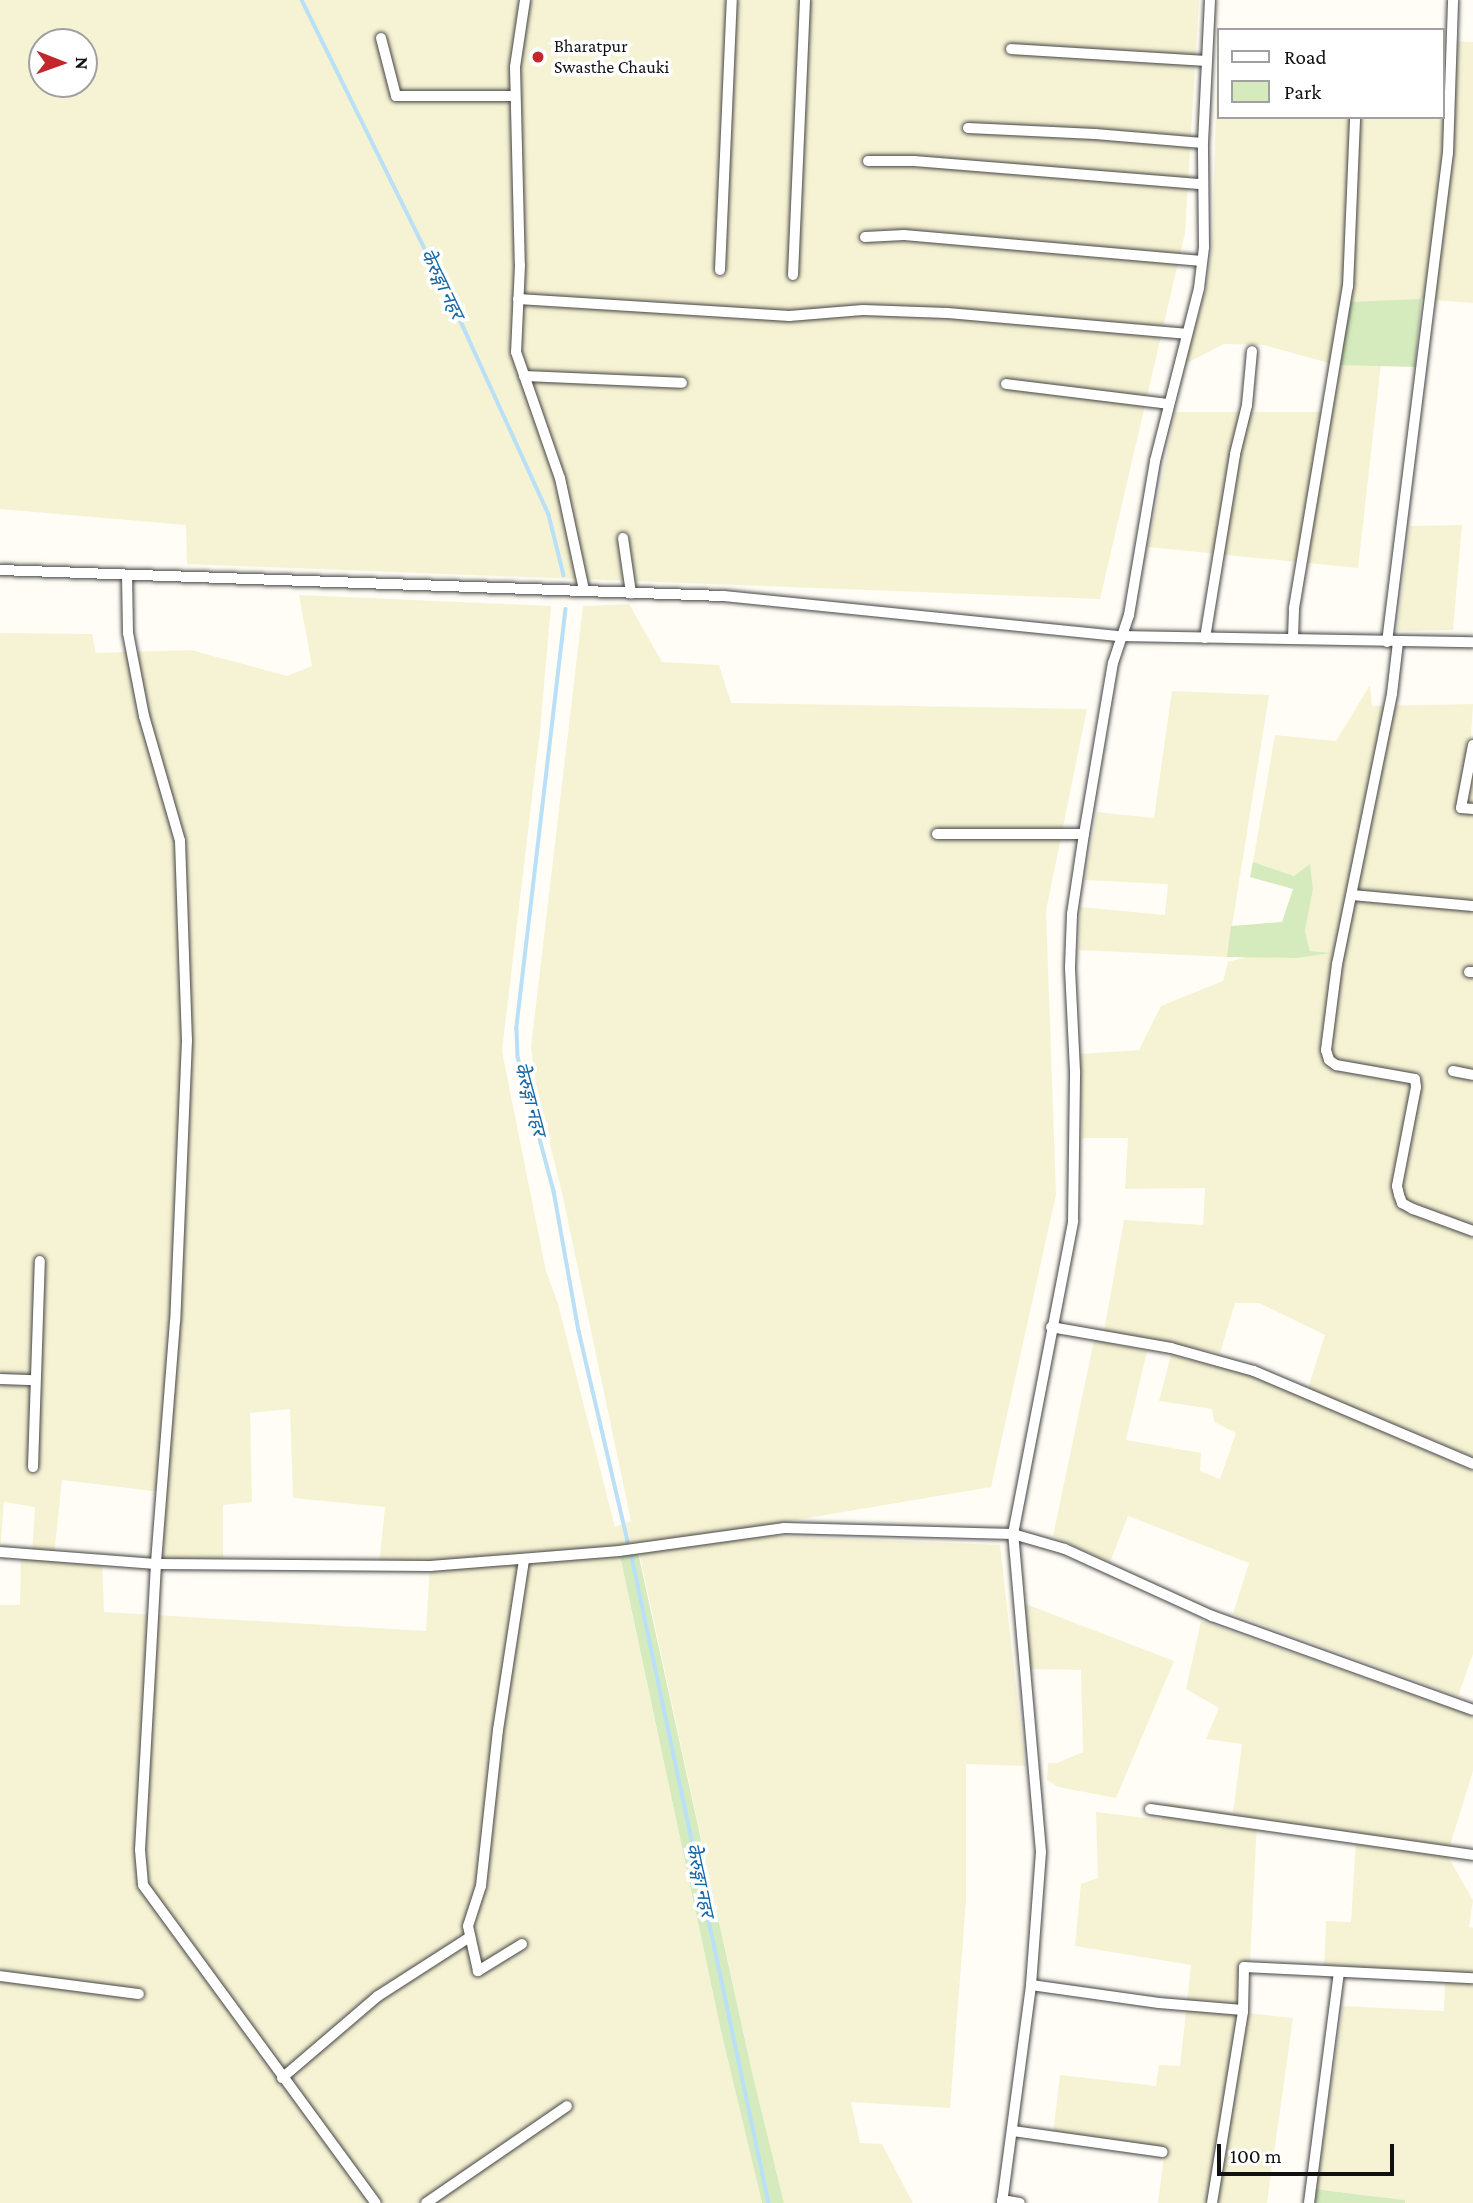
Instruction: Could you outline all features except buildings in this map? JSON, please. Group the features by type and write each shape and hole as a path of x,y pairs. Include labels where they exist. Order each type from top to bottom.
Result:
{"street":[{"path":"525,0 515,67 514,96 519,299 516,352 560,478 584,590"},
{"path":"720,270 732,0"},
{"path":"793,275 805,0"},
{"path":"1020,2203 1002,2202 1031,1985 1041,1852 1013,1534 1073,1221 1075,1071 1070,967 1072,914 1120,636 1129,615 1155,461 1199,288 1210,0"},
{"path":"1387,642 1448,153 1453,0"},
{"path":"381,38 396,96 514,96"},
{"path":"1011,49 1206,61"},
{"path":"1293,638 1294,608 1348,287 1355,119"},
{"path":"968,128 1095,134 1203,143"},
{"path":"868,161 914,160 1202,184"},
{"path":"865,237 904,235 1202,261"},
{"path":"519,299 789,316 863,310 947,313 1186,334"},
{"path":"1205,638 1235,454 1247,405 1252,351"},
{"path":"524,376 682,383"},
{"path":"1006,384 1168,404"},
{"path":"623,538 631,593"},
{"path":"0,570 724,596 1120,636 1473,642"},
{"path":"127,575 128,633 144,716 180,841 187,1040 179,1232 140,1850 143,1885 376,2203"},
{"path":"1398,642 1392,694 1337,964 1326,1050 1329,1060 1336,1065 1415,1079 1416,1087 1397,1186 1402,1203 1473,1231"},
{"path":"1473,745 1461,808 1473,809"},
{"path":"937,834 1084,834"},
{"path":"1352,895 1473,906"},
{"path":"1452,1071 1473,1075"},
{"path":"33,1466 40,1261"},
{"path":"1051,1326 1171,1348 1254,1371 1473,1464"},
{"path":"0,1378 35,1380"},
{"path":"0,1552 156,1564 430,1566 619,1551 784,1528 1013,1534 1078,1554 1212,1616 1473,1710"},
{"path":"522,1944 478,1971 468,1926 481,1886 498,1731 524,1560"},
{"path":"1150,1809 1473,1855"},
{"path":"282,2077 378,1996 470,1937"},
{"path":"1212,2203 1243,2010 1244,1967 1473,1978"},
{"path":"1309,2203 1339,1972"},
{"path":"0,1976 139,1994"},
{"path":"1031,1985 1159,2003 1243,2010"},
{"path":"426,2203 566,2106"},
{"path":"1013,2132 1163,2152"}],"shaded area":[{"path":"0,0 1199,0 1185,233 1100,599 187,564 186,525 0,509"},
{"path":"1218,37 1218,119 1445,119 1445,41 1473,42 1473,303 1421,299 1336,365 1264,345 1224,344 1185,364 1206,291 1212,248"},
{"path":"1381,364 1358,568 1148,547 1175,412 1329,412 1336,365"},
{"path":"1462,525 1453,630 1397,631 1410,526"},
{"path":"299,595 551,606 540,730 502,1051 546,1271 558,1304 615,1527 631,1521 562,1193 537,1091 531,1047 583,606 629,604 662,662 719,665 731,703 1087,709 1046,911 1056,1195 991,1487 649,1545 773,1536 1000,1545 1025,1766 966,1764 966,1901 950,2108 851,2102 860,2143 882,2144 913,2203 784,2203 752,2072 638,1548 619,1552 721,2031 762,2203 0,2203 0,1605 20,1605 21,1553 32,1554 35,1507 4,1502 0,1552 0,633 92,634 96,653 191,650 287,676 312,666","holes":["290,1409 293,1498 385,1507 379,1565 430,1566 426,1631 104,1612 102,1559 54,1555 62,1480 162,1492 156,1564 223,1565 223,1505 252,1502 250,1413"]},
{"path":"1370,685 1372,706 1473,704 1470,752 1473,755 1473,1457 1308,1388 1325,1335 1259,1303 1235,1303 1220,1353 1104,1331 1124,1220 1203,1225 1205,1188 1125,1189 1128,1138 1082,1138 1080,1054 1139,1050 1161,1006 1223,981 1228,962 1250,956 1297,958 1327,953 1310,951 1305,931 1313,889 1310,865 1294,876 1253,862 1275,735 1336,741"},
{"path":"1172,691 1269,695 1227,957 1079,950 1080,907 1165,915 1168,884 1085,880 1097,812 1154,818"},
{"path":"1094,1340 1147,1351 1126,1440 1201,1453 1200,1471 1220,1479 1236,1433 1214,1422 1212,1409 1159,1401 1171,1355 1257,1377 1473,1471 1473,1654 1458,1696 1233,1614 1249,1563 1128,1516 1110,1562 1053,1536"},
{"path":"1023,1603 1174,1661 1116,1798 1058,1787 1047,1780 1048,1763 1057,1763 1083,1752 1081,1670 1029,1669"},
{"path":"1201,1621 1473,1716 1473,1771 1447,1855 1473,1900 1469,1927 1473,1928 1473,1974 1324,1967 1326,1921 1351,1922 1356,1839 1257,1822 1250,1963 1240,1963 1238,2011 1207,2203 1158,2203 1165,2149 1053,2134 1060,2075 1156,2086 1159,2065 1180,2066 1191,1965 1075,1946 1081,1884 1098,1878 1096,1812 1162,1820 1166,1803 1233,1813 1242,1744 1206,1739 1219,1708 1186,1689"},
{"path":"1445,1981 1473,1983 1473,2203 1405,2203 1405,2200 1316,2189 1343,2006 1444,2011"},
{"path":"1247,2013 1293,2018 1267,2203 1215,2203"}],"green space":[{"path":"1421,299 1415,367 1336,365 1350,302"},
{"path":"1253,862 1294,876 1310,864 1313,889 1305,931 1310,951 1331,953 1297,958 1227,957 1231,926 1282,922 1293,889 1250,877"},
{"path":"637,1548 752,2072 784,2203 762,2203 721,2031 619,1551"},
{"path":"1316,2189 1405,2200 1405,2203 1315,2203"}],"waterway":[{"name":"केरुङ्गा नहर","path":"302,0 463,326 549,515 564,575"},
{"name":"केेरुङ्गा नहर","path":"566,609 517,1029 518,1057 554,1191 579,1331 628,1541"},
{"name":"केेरुङ्गा नहर","path":"632,1557 769,2203"}],"place":[{"name":"Bharatpur Swasthe Chauki","path":"538,57"}]}
